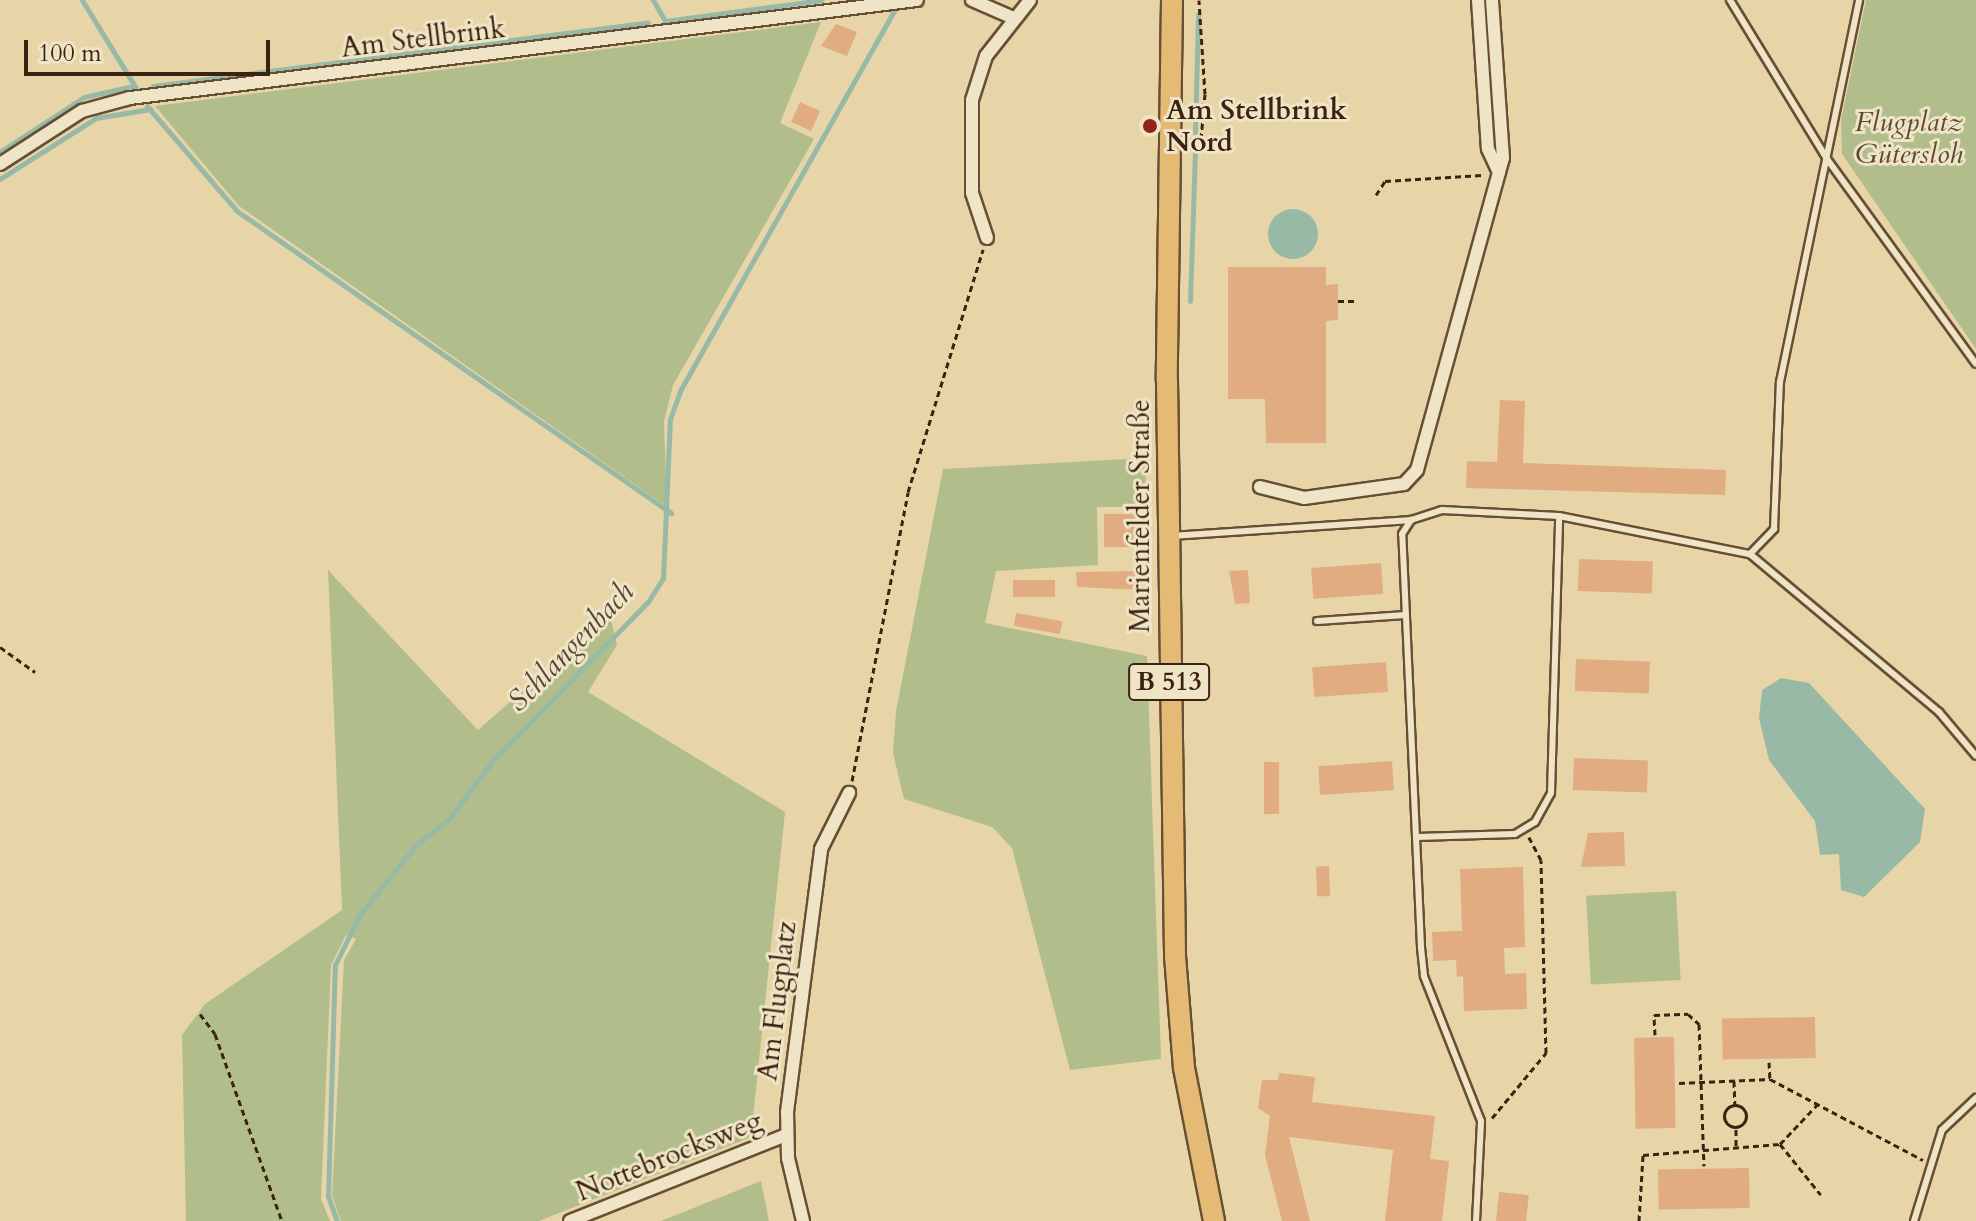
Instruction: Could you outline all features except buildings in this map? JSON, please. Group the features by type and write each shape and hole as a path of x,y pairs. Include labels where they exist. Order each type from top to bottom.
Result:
{"main road":[{"name":"Marienfelder Straße","path":"1172,0 1168,537 1175,956 1184,1068 1214,1221"}],"street":[{"name":"Am Stellbrink","path":"0,164 82,111 130,98 917,0"},
{"path":"972,0 1011,17"},
{"path":"987,238 972,193 972,100 1011,17 1030,0"},
{"path":"1478,0 1488,149 1499,173"},
{"path":"1260,487 1304,498 1404,484 1417,470 1499,173 1492,0"},
{"name":"Am Flugplatz","path":"803,1221 786,1135 821,849 849,793"},
{"name":"Nottebrocksweg","path":"570,1221 786,1135"}],"lane":[{"path":"1730,0 1827,159 1976,364"},
{"path":"1750,554 1774,529 1780,382 1859,0"},
{"path":"1168,537 1411,520 1442,510 1559,516 1750,554 1939,712 1976,756"},
{"path":"1417,837 1524,828 1551,793 1559,516"},
{"path":"1411,520 1402,534 1424,976 1481,1119 1476,1221"},
{"path":"1317,621 1406,615"},
{"path":"1914,1221 1942,1130 1976,1098"}],"path":[{"path":"1170,139 1201,139 1199,0"},
{"path":"1376,195 1385,181 1482,175"},
{"path":"849,793 908,492 987,238"},
{"path":"1338,301 1358,301"},
{"path":"0,647 35,672"},
{"path":"1481,1119 1496,1118 1546,1053 1541,860 1524,828"},
{"path":"200,1014 215,1034 282,1221"},
{"path":"1655,1035 1654,1015 1695,1017 1704,1166"},
{"path":"1769,1062 1770,1079"},
{"path":"1679,1083 1770,1079 1930,1163"},
{"path":"1734,1081 1735,1104 1747,1118 1736,1128 1736,1149"},
{"path":"1735,1104 1724,1119 1736,1128"},
{"path":"1639,1221 1643,1155 1780,1144 1817,1105"},
{"path":"1780,1144 1821,1195"}],"green space":[{"name":"Flugplatz Gütersloh","path":"1866,0 1976,0 1976,349 1842,154 1841,120"},
{"path":"821,22 780,123 814,139 673,385 664,422 667,507 239,206 155,106"},
{"path":"1146,458 1145,507 1097,507 1098,565 996,571 985,623 1147,656 1161,1059 1070,1070 1012,848 992,827 904,799 893,753 896,711 943,469"},
{"path":"328,570 478,730 610,615 617,645 588,692 785,812 751,1137 539,1221 341,1221 332,1196 344,960 356,939 346,935 331,965 321,1199 330,1221 186,1221 182,1035 205,1004 342,910"},
{"path":"1676,891 1681,980 1591,985 1586,896"},
{"path":"761,1181 769,1221 661,1221"}],"shaded area":[{"path":"1293,209 1311,216 1318,234 1311,252 1293,259 1275,252 1268,234 1275,216"},
{"path":"1781,678 1809,683 1925,809 1920,842 1864,897 1841,890 1839,854 1820,855 1815,821 1769,760 1759,718 1762,690"}],"waterway":[{"path":"82,0 136,88"},
{"path":"653,0 665,21 822,0"},
{"name":"Schlangenbach","path":"337,1221 328,1196 335,965 359,916 415,846 449,819 494,759 648,602 663,578 670,419 681,389 897,5"},
{"path":"1195,132 1198,14"},
{"path":"153,86 648,23"},
{"path":"0,152 84,97 134,86"},
{"path":"147,106 237,211 671,513"},
{"path":"0,179 96,118 150,109"},
{"path":"1190,301 1195,150"}],"place":[{"name":"Am Stellbrink Nord","path":"1150,126"}]}
